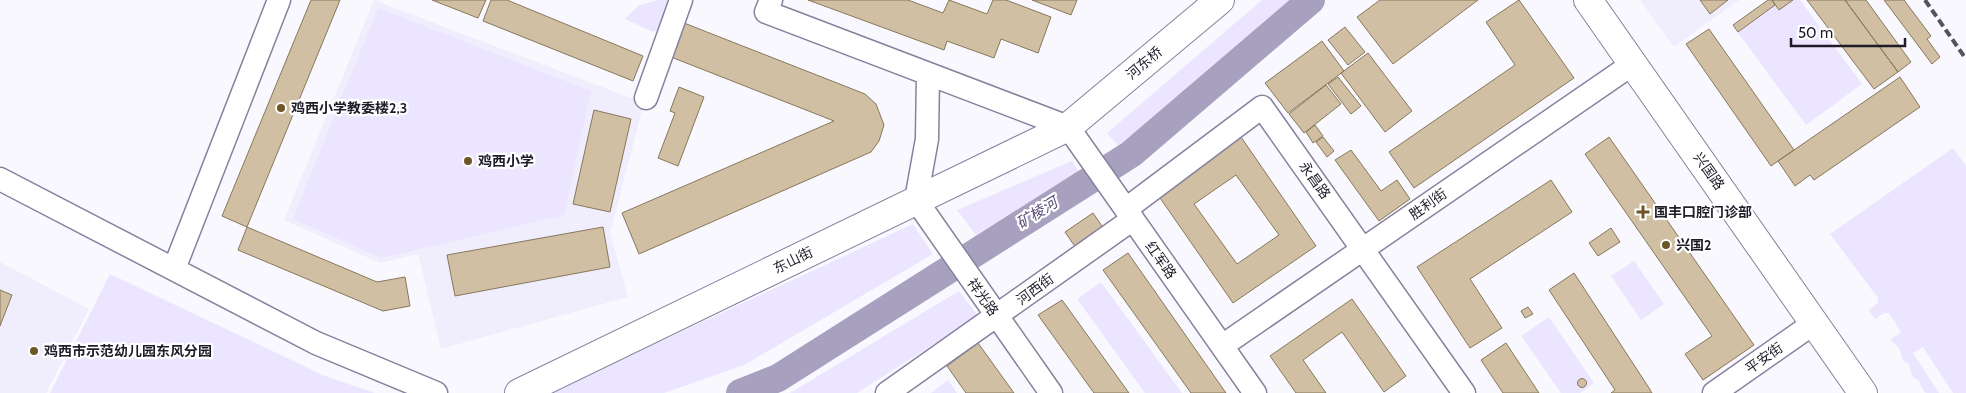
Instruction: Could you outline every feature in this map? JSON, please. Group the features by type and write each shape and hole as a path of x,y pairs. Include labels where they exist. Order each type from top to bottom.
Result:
{"main road":[{"name":"河东桥","path":"1072,132 1220,0"},
{"name":"兴国路","path":"1588,0 1634,63 1863,393"},
{"name":"东山街","path":"519,393 916,200 1072,132"}],"street":[{"path":"174,269 280,0"},
{"path":"646,98 681,0"},
{"path":"769,6 928,74 1072,132"},
{"name":"胜利街","path":"1222,346 1634,63"},
{"path":"916,200 928,139 928,74"},
{"name":"永昌路","path":"1130,215 1262,107 1464,393"},
{"name":"红军路","path":"1072,132 1255,393"},
{"path":"0,179 316,343 436,393"},
{"name":"祥光路","path":"916,200 1050,393"},
{"name":"河西街","path":"887,393 997,317 1130,215"},
{"name":"平安街","path":"1714,393 1814,323"}],"shaded area":[{"name":"鸡西小学","path":"374,0 644,103 610,233 628,297 441,349 418,254 380,263 284,220"},
{"path":"658,0 672,0 665,25 653,32 625,19 638,6"},
{"path":"1262,0 1292,0 1120,148 1107,133"},
{"path":"1640,0 1739,0 1674,47"},
{"path":"1777,0 1800,0 1862,84 1806,125 1736,30"},
{"name":"鸡西小学","path":"378,8 591,91 564,215 382,258 293,219"},
{"path":"1953,148 1966,166 1966,393 1953,393 1923,347 1913,353 1939,393 1926,393 1919,381 1912,376 1909,364 1903,361 1899,348 1890,340 1901,332 1889,313 1884,313 1875,319 1869,310 1878,303 1878,298 1830,234"},
{"path":"1072,161 1079,172 976,235 957,210"},
{"path":"913,224 933,254 744,365 664,393 550,393"},
{"path":"1634,261 1664,304 1641,320 1611,276"},
{"name":"鸡西市示范幼儿园东风分园","path":"0,262 89,309 46,393 0,393"},
{"path":"110,274 325,376 375,393 50,393"},
{"path":"1101,282 1182,393 1145,393 1077,299"},
{"path":"959,291 978,316 857,393 790,393"},
{"path":"1549,317 1594,383 1580,393 1561,393 1521,336"},
{"path":"948,380 957,393 931,393"}],"building":[{"name":"鸡西小学教委楼2,3","path":"311,0 340,0 247,227 222,216"},
{"path":"432,0 486,0 478,18"},
{"path":"491,0 507,0 643,56 633,81 483,21"},
{"path":"808,0 908,0 943,13 949,0 987,14 993,0 1006,0 1051,17 1038,53 1001,39 994,58 947,41 944,50"},
{"path":"1032,0 1077,0 1071,15"},
{"path":"1380,0 1478,0 1393,64 1357,17"},
{"path":"1519,0 1574,78 1414,188 1389,152 1515,65 1486,22"},
{"path":"1700,0 1728,0 1710,14"},
{"path":"1768,0 1772,0 1775,5 1738,32 1733,25"},
{"path":"1772,0 1793,0 1779,10"},
{"path":"1807,0 1845,0 1898,72 1874,89"},
{"path":"1845,0 1866,0 1911,62 1898,72"},
{"path":"1884,0 1904,0 1931,36 1927,39 1940,57 1932,64"},
{"path":"684,23 865,94 876,104 884,125 879,141 871,152 639,254 622,213 834,121 671,57"},
{"path":"1345,27 1365,52 1348,65 1328,40"},
{"path":"1709,29 1794,150 1771,166 1686,44"},
{"path":"1322,41 1344,71 1288,113 1265,83"},
{"path":"1368,53 1412,111 1385,132 1341,73"},
{"path":"1338,77 1361,106 1351,114 1328,84"},
{"path":"1900,77 1920,107 1814,180 1810,175 1795,186 1778,161"},
{"path":"1326,85 1341,104 1304,133 1289,114"},
{"path":"679,87 704,97 678,166 658,158 675,113 670,111"},
{"path":"594,110 631,119 610,212 573,204"},
{"path":"1315,125 1323,136 1313,143 1306,132"},
{"path":"1241,137 1316,246 1233,303 1158,195","holes":["1236,175 1279,235 1237,264 1194,204"]},
{"path":"1323,137 1334,151 1327,157 1316,142"},
{"name":"兴国2","path":"1609,137 1754,345 1703,380 1685,354 1712,336 1585,154"},
{"path":"1351,150 1381,191 1397,180 1410,199 1379,221 1335,160"},
{"path":"1551,180 1572,212 1470,279 1502,328 1470,348 1417,267"},
{"path":"1093,213 1104,229 1076,248 1065,232"},
{"path":"247,227 377,282 405,277 410,306 383,311 238,250"},
{"path":"603,227 610,267 455,296 447,255"},
{"path":"1611,228 1620,242 1598,256 1589,243"},
{"path":"1128,253 1226,393 1191,393 1103,270"},
{"path":"1574,273 1652,393 1611,393 1615,390 1549,290"},
{"path":"0,290 12,295 0,326"},
{"path":"1352,299 1406,376 1384,392 1342,332 1303,360 1326,393 1296,393 1270,356"},
{"path":"1062,300 1129,393 1094,393 1038,315"},
{"path":"1528,307 1533,314 1525,318 1521,311"},
{"path":"978,343 1014,393 966,393 947,366"},
{"path":"1506,343 1539,393 1503,393 1481,360"},
{"path":"1582,379 1586,383 1582,387 1578,383"}],"waterway":[{"name":"矿棱河","path":"740,393 778,378 1131,154 1311,0"}],"railway":[{"path":"1925,0 1966,59"}],"place":[{"name":"鸡西小学教委楼2,3","path":"281,108"},
{"name":"鸡西小学","path":"468,161"},
{"name":"国丰口腔门诊部","path":"1643,212"},
{"name":"兴国2","path":"1666,245"},
{"name":"鸡西市示范幼儿园东风分园","path":"34,351"}]}
